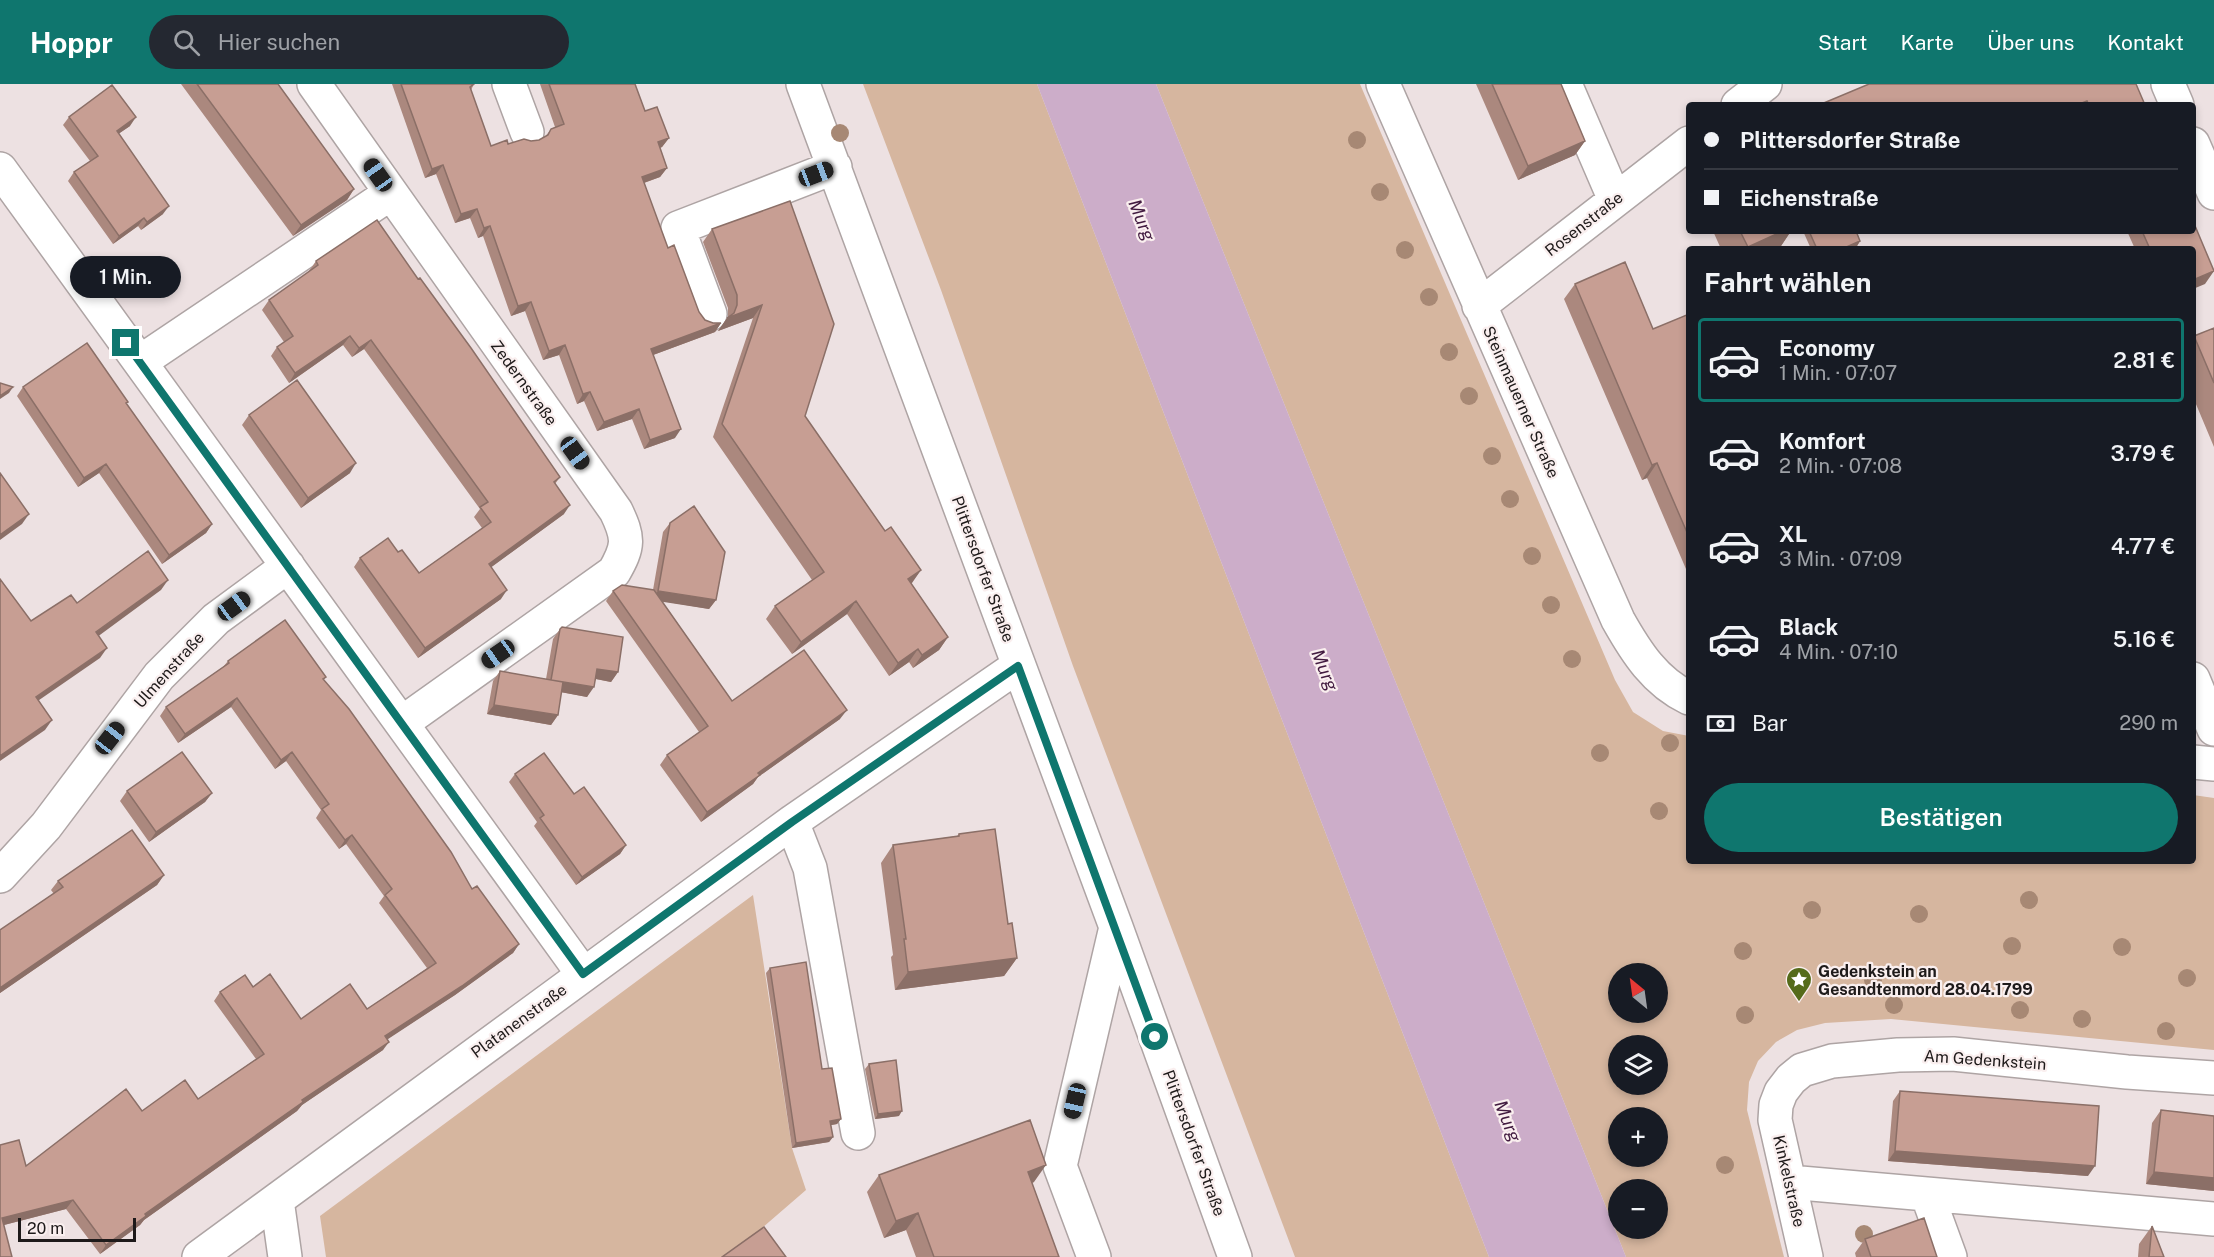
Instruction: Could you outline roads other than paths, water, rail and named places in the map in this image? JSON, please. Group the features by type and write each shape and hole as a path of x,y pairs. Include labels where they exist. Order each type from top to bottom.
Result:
{"street":[{"name":"Zedernstraße","path":"314,84 616,511 626,531 625,553 614,572 402,723"},
{"path":"509,84 527,132"},
{"name":"Plittersdorfer Straße","path":"803,84 1116,927 1235,1257"},
{"name":"Steinmauerner Straße","path":"1383,84 1618,620 1643,661 1655,675 1686,696"},
{"path":"1564,84 1615,200"},
{"path":"1742,102 1764,84"},
{"path":"2168,84 2175,102"},
{"name":"Rosenstraße","path":"1479,306 1686,145"},
{"path":"2196,151 2214,193"},
{"path":"710,314 678,228 835,167"},
{"path":"0,169 583,974"},
{"path":"140,363 391,193"},
{"name":"Ulmenstraße","path":"0,876 46,826 159,676 216,619 288,566"},
{"name":"Platanenstraße","path":"199,1257 792,822 1018,666"},
{"path":"2196,686 2214,729"},
{"path":"2196,762 2214,764"},
{"path":"792,822 810,868 858,1133"},
{"path":"1094,1257 1060,1166 1116,927"},
{"name":"Am Gedenkstein","path":"1776,1105 1780,1092 1802,1070 1832,1061 1898,1055 1953,1054 2127,1072 2214,1078"},
{"name":"Kinkelstraße","path":"1776,1105 1775,1120 1806,1257"},
{"path":"1790,1182 2214,1219"},
{"path":"1927,1194 1950,1257"},
{"path":"277,1200 285,1257"}],"water":[{"name":"Murg","path":"1037,84 1156,84 1608,1212 1608,1239 1619,1239 1626,1257 1489,1257"}],"place":[{"name":"Gedenkstein an Gesandtenmord 28.04.1799","path":"1799,1003"}]}
